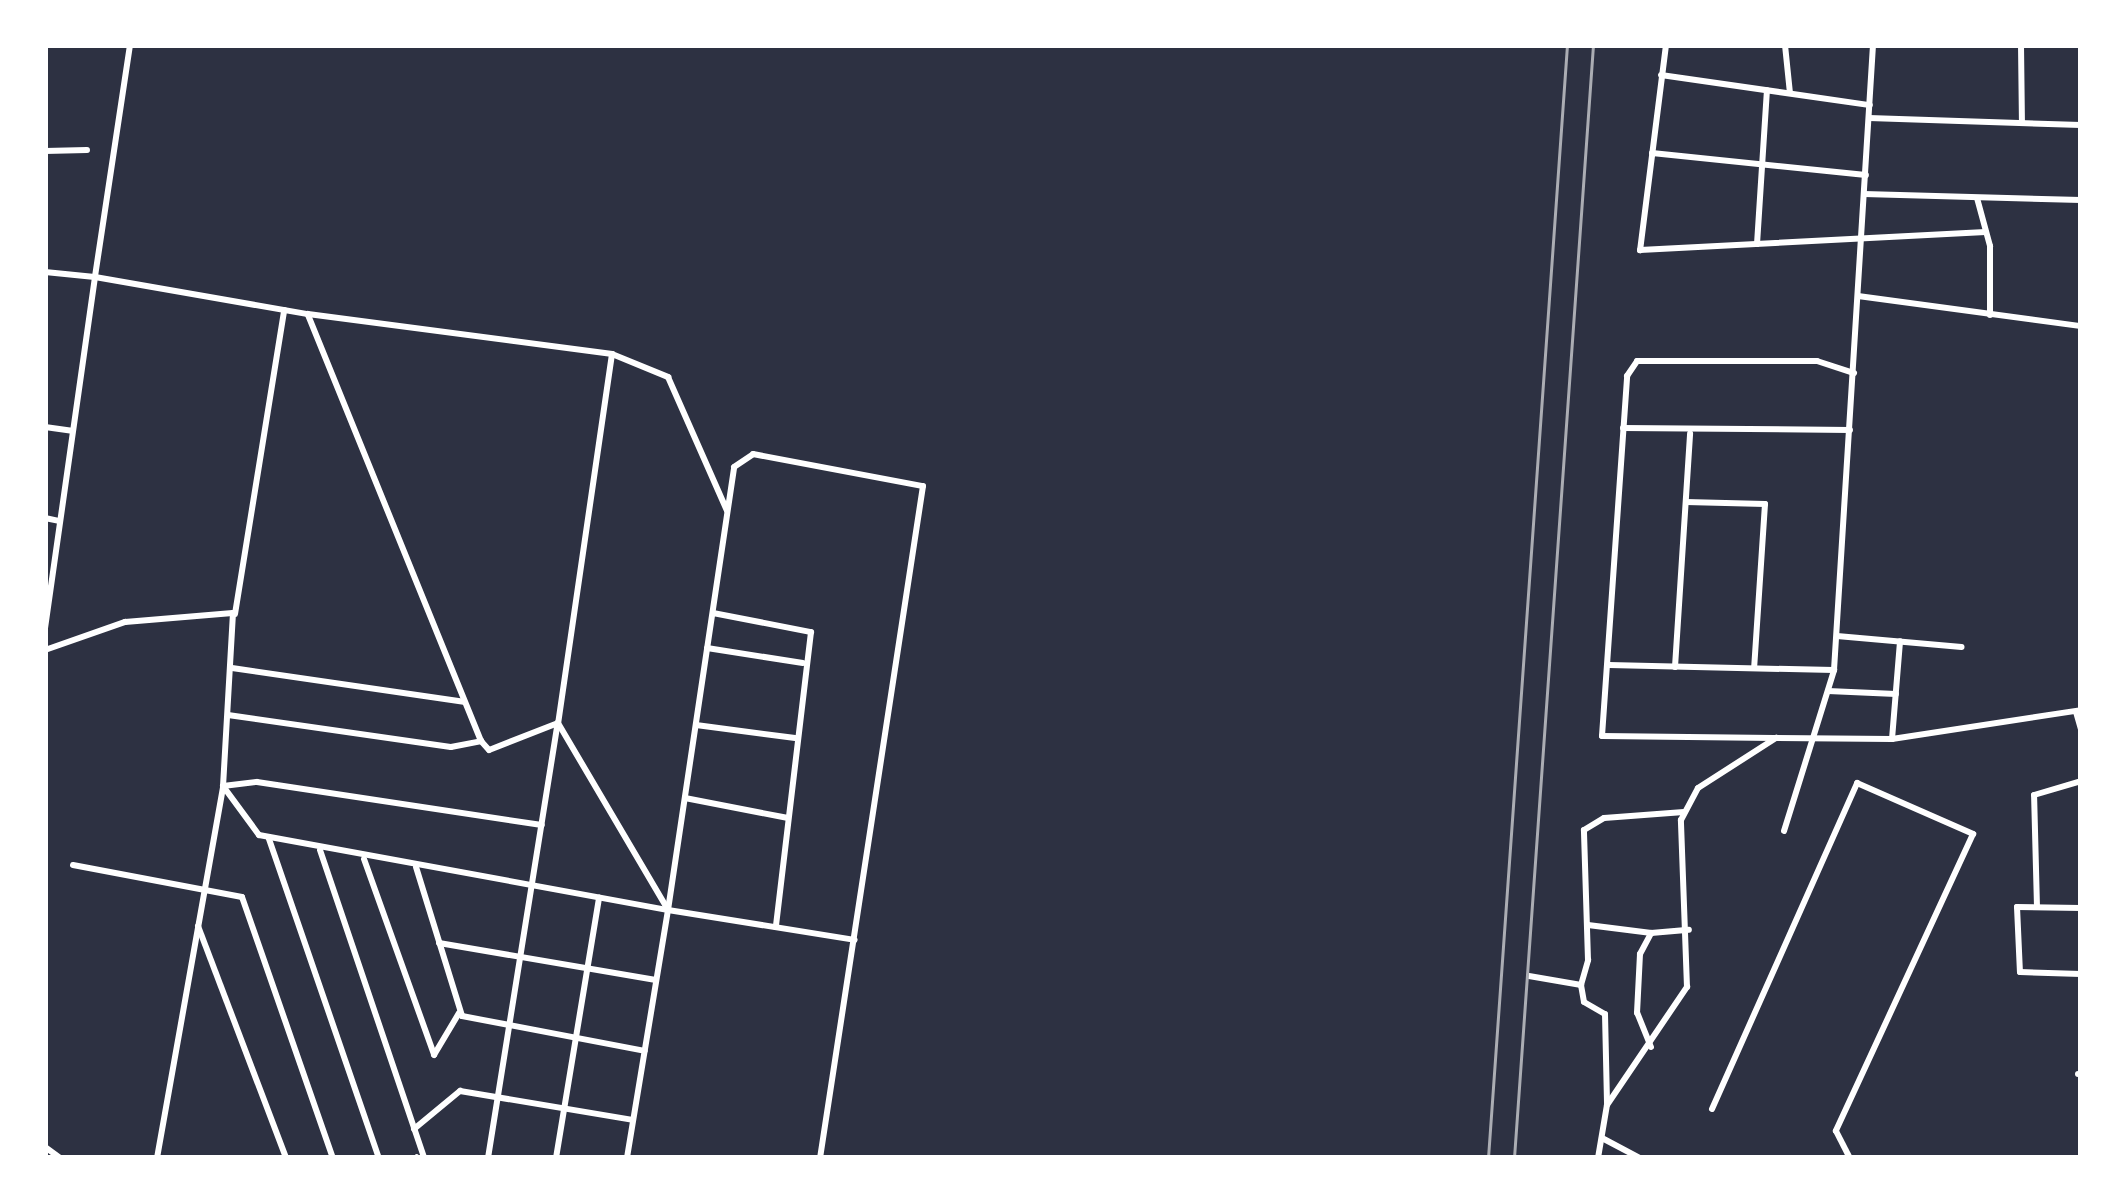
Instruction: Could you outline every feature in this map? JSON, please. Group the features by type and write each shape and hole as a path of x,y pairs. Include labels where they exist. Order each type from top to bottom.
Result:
{"street":[{"path":"45,630 130,45"},
{"path":"1666,45 1640,250 1986,232"},
{"path":"1785,45 1790,94"},
{"path":"1784,831 1834,670 1838,636 1874,45"},
{"path":"2022,45 2022,123"},
{"path":"1661,75 1870,105"},
{"path":"1757,244 1759,164 1767,90"},
{"path":"1869,118 2081,125"},
{"path":"45,151 87,150"},
{"path":"1652,153 1866,175"},
{"path":"1864,194 2081,200"},
{"path":"1976,197 1986,232 1990,315"},
{"path":"45,272 308,314 612,354 668,377 728,512"},
{"path":"1858,296 1946,300 1990,315 2081,326"},
{"path":"157,1158 223,786 234,620 284,310"},
{"path":"308,314 481,741 490,750 558,723"},
{"path":"488,1158 612,354"},
{"path":"1854,372 1818,361 1638,362 1623,428 1602,736 1892,739 2079,711 2081,730"},
{"path":"45,427 72,431"},
{"path":"1623,428 1690,433 1850,430"},
{"path":"1675,666 1690,433"},
{"path":"627,1158 734,467 753,454 923,486 820,1158"},
{"path":"1686,502 1765,504 1754,668"},
{"path":"45,518 59,520"},
{"path":"45,650 180,612 214,609 234,620"},
{"path":"712,613 811,632 803,664 808,682 795,738 776,927"},
{"path":"1838,636 1962,646"},
{"path":"1892,739 1900,642"},
{"path":"707,648 803,664"},
{"path":"1609,665 1834,670"},
{"path":"232,668 465,702"},
{"path":"1828,691 1896,694"},
{"path":"228,715 451,747 481,741"},
{"path":"558,723 668,910"},
{"path":"696,725 795,738"},
{"path":"1608,1104 1687,988 1689,930 1680,880 1685,812 1730,760 1776,738"},
{"path":"2037,907 2034,796 2081,781"},
{"path":"223,786 257,782 542,825"},
{"path":"1712,1108 1857,783 1973,834 1836,1131 1850,1158"},
{"path":"223,786 269,839 379,1158"},
{"path":"685,798 788,818"},
{"path":"1598,1158 1608,1104 1605,1014 1584,1002 1580,985 1588,925 1588,824 1685,812"},
{"path":"269,839 856,940"},
{"path":"320,850 425,1158 416,1158"},
{"path":"364,858 434,1055 460,1012 416,867"},
{"path":"72,865 205,888 249,906 333,1158"},
{"path":"556,1158 599,898"},
{"path":"2081,908 2017,907 2020,972 2081,974"},
{"path":"1588,925 1650,933 1689,930"},
{"path":"198,926 286,1158"},
{"path":"1650,933 1637,1014 1651,1046"},
{"path":"439,943 656,980"},
{"path":"1529,976 1580,985"},
{"path":"460,1012 510,1026 644,1051"},
{"path":"414,1129 450,1095 498,1096 633,1120"},
{"path":"1602,1138 1640,1158"},
{"path":"45,1148 60,1158"}],"railway":[{"path":"1488,1158 1567,45"},
{"path":"1514,1158 1593,45"}]}
